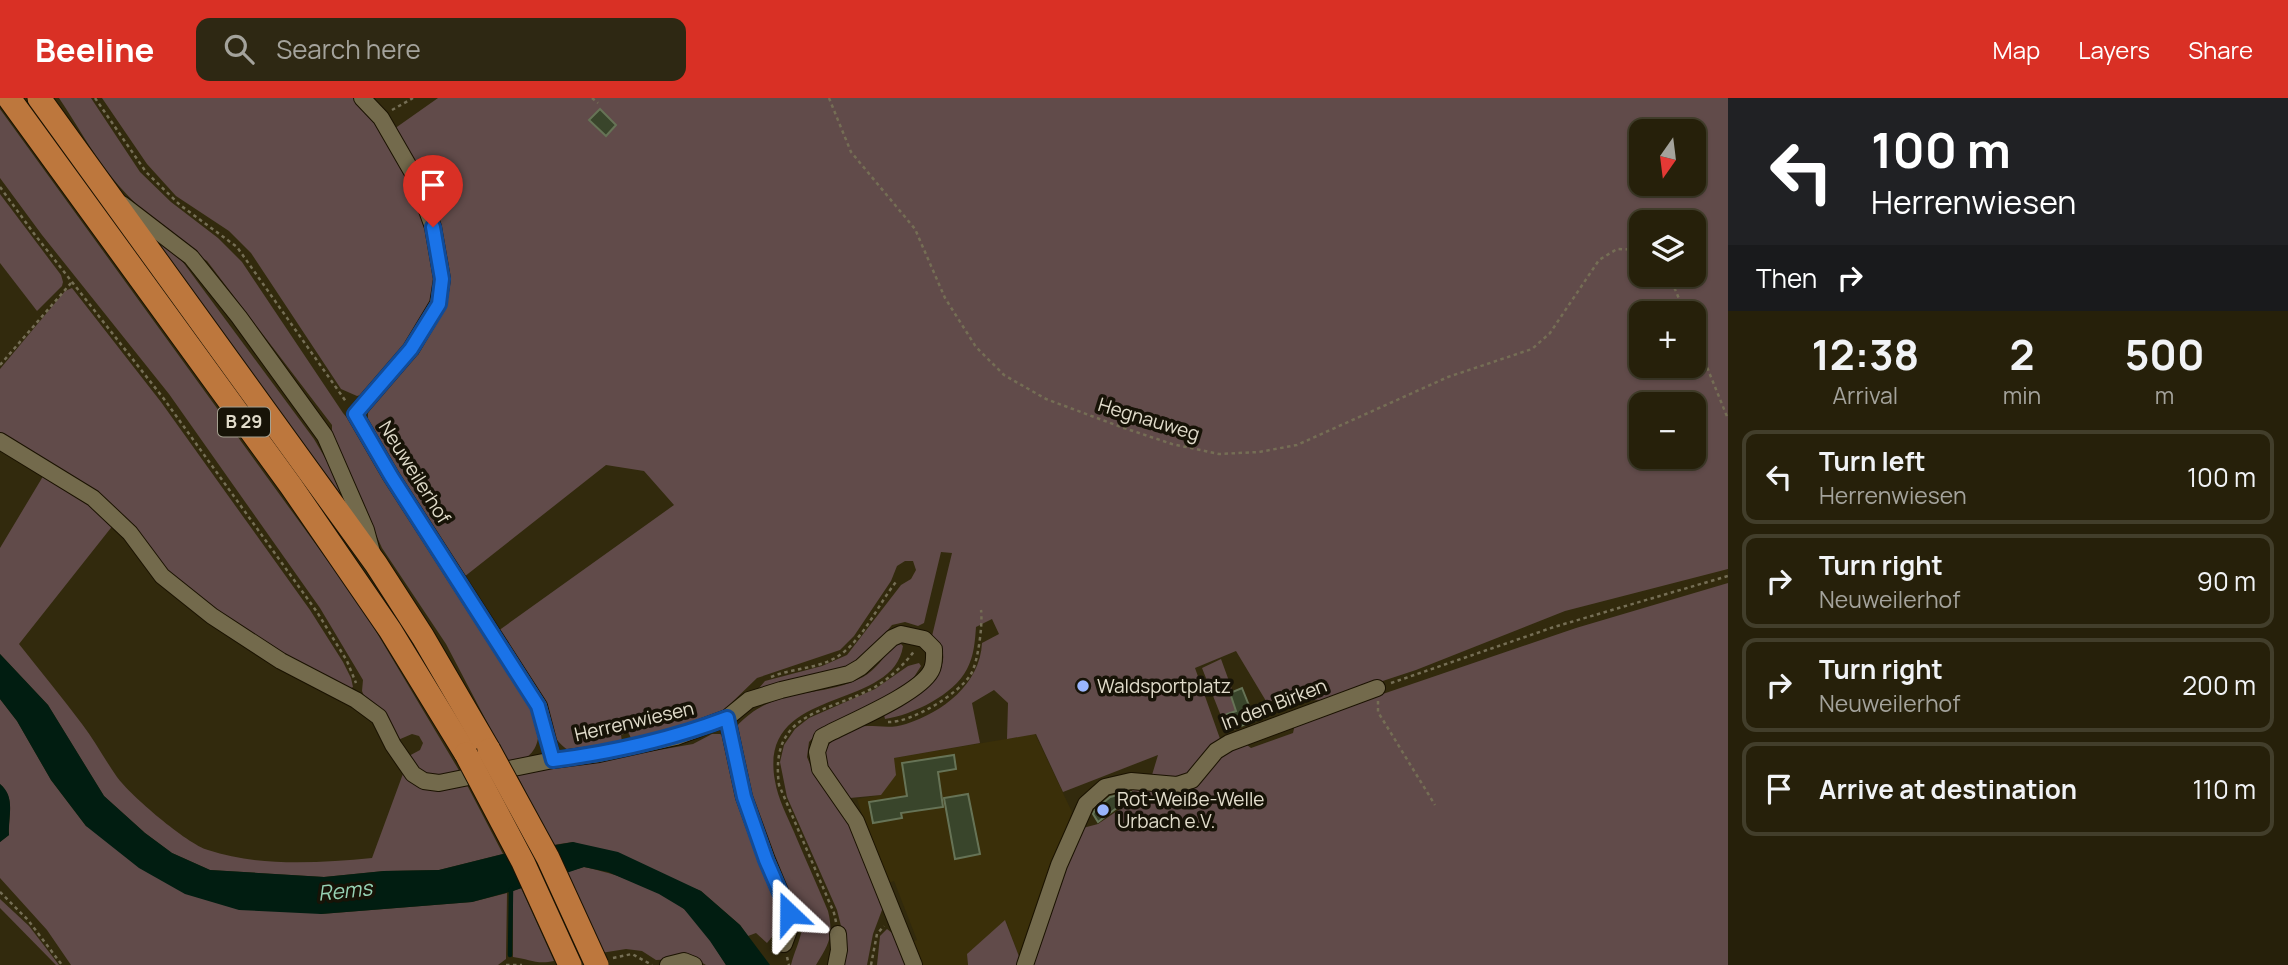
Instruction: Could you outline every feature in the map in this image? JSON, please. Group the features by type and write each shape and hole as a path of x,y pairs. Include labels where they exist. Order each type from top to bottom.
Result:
{"highway":[{"name":"B 29","path":"9,98 291,486 390,629 466,754 523,862 570,965"},
{"name":"B 29","path":"39,98 280,429 376,564 423,637 548,858 597,965"}],"street":[{"name":"Neuweilerhof","path":"362,98 381,118 415,177 433,227 442,279 439,304 411,349 355,414 391,476 538,706 553,760"},
{"path":"106,193 191,257 239,317 325,436 366,530 376,564"},
{"name":"Herrenwiesen","path":"0,441 93,498 130,533 162,576 212,616 281,661 356,700 379,717 393,745 413,774 424,780 439,783 676,737 727,718 749,700 849,674 861,667 892,638 901,634 924,639 934,649 934,660 931,671 921,682 860,720 822,737 817,752 820,769 856,821 914,965"},
{"name":"In den Birken","path":"1025,965 1059,865 1086,804 1105,787 1131,780 1177,785 1192,780 1216,751 1229,743 1377,688"},
{"path":"727,718 744,797 766,860 789,913 790,929 784,944"},
{"path":"836,965 838,934"},
{"path":"668,965 684,961 694,965"}],"path":[{"path":"95,98 146,172 180,205 237,247 355,414"},
{"path":"381,118 413,98"},
{"path":"592,98 598,103"},
{"name":"Hegnauweg","path":"829,98 851,152 915,229 945,298 976,347 1004,375 1045,399 1172,444 1219,454 1259,453 1297,445 1448,377 1532,349 1550,333 1600,260 1617,249 1629,249"},
{"path":"0,187 164,399 317,611 356,679 356,700"},
{"path":"0,365 72,282"},
{"path":"1706,365 1728,419"},
{"path":"1435,805 1378,712 1377,688 1554,627 1728,576"},
{"path":"761,681 785,671 828,662 843,654 895,582"},
{"path":"0,892 28,920 62,965"},
{"path":"870,965 877,934 881,928 896,919"},
{"path":"506,965 522,965"}],"shaded area":[{"path":"59,98 91,98 140,172 171,202 218,238 242,262 343,413 358,431 538,719 537,742 531,754 510,766 446,644 382,548 332,439 332,425 207,261 155,221 119,186 96,156"},
{"path":"102,98 359,98 415,191 431,230 439,280 436,305 369,393 357,396 341,389 251,253 229,231 176,196 147,164"},
{"path":"438,98 1728,98 1728,569 1565,611 1416,670 1325,700 1266,701 1236,651 1195,668 1224,750 1243,742 1251,748 1293,733 1295,724 1576,628 1728,583 1728,965 1028,965 1079,829 1098,824 1136,798 1128,783 1149,785 1158,755 1063,792 1036,734 1007,739 1008,703 994,690 972,703 980,743 894,758 896,775 881,795 850,798 835,783 825,765 826,750 835,738 857,727 900,726 920,719 946,704 967,683 980,658 982,643 999,634 992,619 976,627 974,648 961,678 931,702 885,719 884,715 931,682 942,664 942,649 932,636 952,553 941,552 924,623 918,626 905,622 892,625 855,665 761,691 759,688 765,681 822,666 847,655 901,585 911,579 916,570 913,561 905,561 897,566 891,581 854,636 840,650 757,678 723,711 669,734 634,744 628,732 621,735 622,742 587,750 569,750 551,732 498,631 674,505 644,471 606,465 464,577 368,427 368,413 447,287 394,129"},
{"path":"0,109 362,608 460,772 430,775 424,773 407,757 420,750 423,743 419,736 412,734 398,740 366,701 362,691 363,680 320,608 169,394 0,178"},
{"path":"0,194 61,275 62,286 37,311 0,263"},
{"path":"149,234 174,250 314,439 344,490 340,493"},
{"path":"72,288 161,402 310,610 343,662 353,687 347,691 239,630 162,566 129,528 0,436 0,369 65,291"},
{"path":"45,473 84,498 114,524 19,644 82,724 117,777 160,818 199,846 248,859 289,862 372,858 404,771 410,780 423,789 440,790 467,785 503,854 439,870 384,871 324,877 210,870 172,853 145,833 104,796 48,705 0,654 0,548"},
{"path":"894,646 903,646 894,667 876,682 805,713 786,728 775,750 775,781 778,794 828,911 830,927 827,945 816,965 791,965 802,928 756,823 736,727 766,704 847,684 863,677 876,667"},
{"path":"1221,659 1233,692 1230,693 1236,711 1221,716 1202,668"},
{"path":"919,663 921,666 914,677 888,698 819,731 809,742 807,757 814,774 848,822 885,902 873,934 867,965 839,965 842,930 837,910 787,797 780,762 784,745 795,729 809,718 875,689 908,666"},
{"path":"0,699 17,721 51,780 86,826 321,914 472,902 507,893 506,959 498,965 71,965 47,930 0,878 0,842 9,835 10,801 0,784"},
{"path":"712,734 727,738 781,903 783,924 767,943 756,933 748,936 740,925 701,891 573,842 553,845 517,775 693,744"},
{"path":"1035,734 1072,812 1020,959 1006,921 967,954 968,965 918,965 909,943 917,940 894,881 885,884 857,799 881,795 894,758"},
{"path":"584,867 637,883 674,902 696,921 726,965 706,965 694,958 656,960 642,951 626,949 601,953 564,873"},
{"path":"521,888 554,961 538,962 513,957 513,891"},
{"path":"0,899 29,926 59,965 0,908"},
{"path":"1005,920 1020,959 1018,965 968,965 967,954"},
{"path":"887,929 896,936 907,965 877,965 880,936"}],"water":[{"name":"Rems","path":"0,654 48,705 104,796 172,853 210,870 324,877 384,871 439,870 503,854 573,842 618,852 701,891 740,925 770,965 726,965 684,909 659,894 608,872 584,867 472,902 321,914 239,910 185,894 139,868 86,826 51,780 17,721 0,699"},
{"path":"0,784 8,795 10,807 9,835 0,842"}],"building":[{"path":"600,109 616,125 606,136 589,120"},
{"path":"1242,688 1250,708 1260,704 1265,717 1233,729 1227,714 1236,711 1230,693"},
{"path":"954,755 956,769 938,772 943,807 901,813 902,818 873,823 869,802 907,796 902,763"},
{"path":"1131,792 1134,795 1098,822 1093,814 1095,810 1110,797"},
{"path":"968,794 980,854 955,859 944,798"}],"waterway":[{"path":"510,955 511,889"}],"place":[{"name":"Waldsportplatz","path":"1083,686"},
{"name":"Rot-Weiße-Welle Urbach e.V.","path":"1103,810"}],"route":[{"path":"433,227 442,279 439,304 411,349 355,414 391,476 538,706 553,760 599,754 676,737 727,718 744,797 766,860 789,913"}]}
